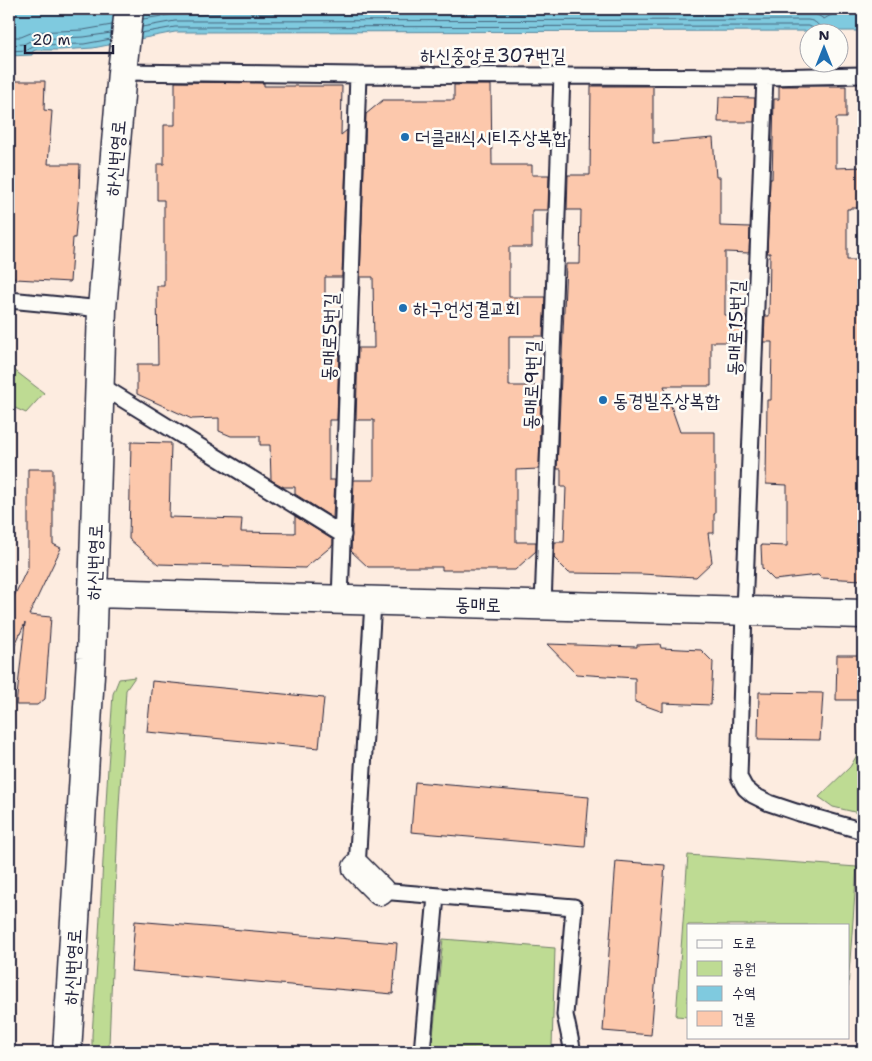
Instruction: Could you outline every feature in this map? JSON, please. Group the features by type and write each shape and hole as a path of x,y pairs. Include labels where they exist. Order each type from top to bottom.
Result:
{"street":[{"name":"하신번영로","path":"67,1052 89,680 102,309 129,9"},
{"name":"동매로","path":"93,594 863,614"},
{"path":"358,868 380,891"}],"lane":[{"name":"하신중앙로307번길","path":"122,72 765,77 863,75"},
{"name":"동매로5번길","path":"340,601 358,75"},
{"name":"동매로9번길","path":"543,606 562,75"},
{"name":"동매로15번길","path":"765,77 739,777 745,788 753,795 769,803 863,831"},
{"path":"9,300 102,309"},
{"path":"100,386 343,535"},
{"path":"358,868 373,602"},
{"path":"380,891 574,907 565,1015 573,1052"},
{"path":"422,1052 436,896"}],"green space":[{"path":"9,366 44,393 26,413 15,408 9,411"},
{"path":"135,677 126,690 118,823 109,1045 108,1052 92,1052 113,694 119,679"},
{"path":"863,745 863,814 833,807 819,797 850,767"},
{"path":"688,855 857,867 850,960 850,924 687,924 687,1017 676,1016"},
{"path":"443,939 555,948 552,1047 548,1052 507,1052 432,1046"}],"water":[{"path":"9,9 863,9 863,31 850,31 850,22 800,22 800,31 175,32 93,48 36,50 33,51 32,55 9,56"}],"building":[{"path":"9,81 45,81 44,110 52,111 48,164 80,164 70,282 16,279 9,271 9,162 15,106 9,106"},
{"path":"175,82 264,83 264,86 342,86 341,135 347,130 342,277 325,277 325,349 339,348 337,420 329,420 329,480 335,480 333,518 295,494 295,487 284,487 271,480 270,445 260,445 260,436 231,436 219,431 219,418 192,419 137,394 137,364 158,364 157,286 164,286 164,200 157,200 157,164 164,164 164,125 175,125"},
{"path":"454,85 491,85 492,165 532,165 532,175 549,175 548,210 532,210 532,247 509,247 509,297 545,297 543,336 509,336 509,386 541,386 539,469 516,470 516,542 536,542 536,551 515,570 442,570 442,567 368,567 351,551 354,480 374,480 374,420 356,420 358,348 374,348 373,277 360,277 366,114 383,100 454,100"},
{"path":"591,86 653,86 653,143 713,138 716,177 720,177 720,226 750,227 749,253 725,252 725,315 746,316 745,342 711,342 711,386 664,386 680,432 715,432 714,533 708,533 712,562 696,577 569,573 554,558 555,542 564,542 566,487 561,487 561,469 557,469 566,264 580,264 581,210 567,210 568,175 590,175"},
{"path":"779,86 846,86 846,118 836,118 836,168 863,167 863,208 847,209 847,260 863,260 863,580 821,578 818,575 774,580 762,568 761,545 787,546 787,485 766,484 767,400 771,400 772,342 764,342 765,316 769,316 770,253 767,253 770,179 772,179 774,99 779,99"},
{"path":"719,97 755,98 754,122 718,122"},
{"path":"131,442 171,443 169,517 242,519 241,532 295,533 295,516 333,540 333,545 305,568 158,564 129,539"},
{"path":"28,469 53,469 53,544 61,548 29,615 51,617 45,699 37,705 16,705 25,623 9,658 9,607 28,567"},
{"path":"547,644 637,647 637,645 660,644 661,648 701,650 713,662 711,705 663,703 663,712 635,702 635,678 576,674"},
{"path":"837,655 863,655 863,700 836,700"},
{"path":"152,681 324,698 319,748 147,732"},
{"path":"759,692 823,693 820,740 758,739"},
{"path":"415,782 589,797 585,847 411,832"},
{"path":"616,861 665,865 651,1035 603,1031"},
{"path":"135,921 397,943 393,994 131,971"}],"place":[{"name":"더클래식시티주상복합","path":"405,137"},
{"name":"하구언성결교회","path":"403,308"},
{"name":"동경빌주상복합","path":"603,400"}]}
